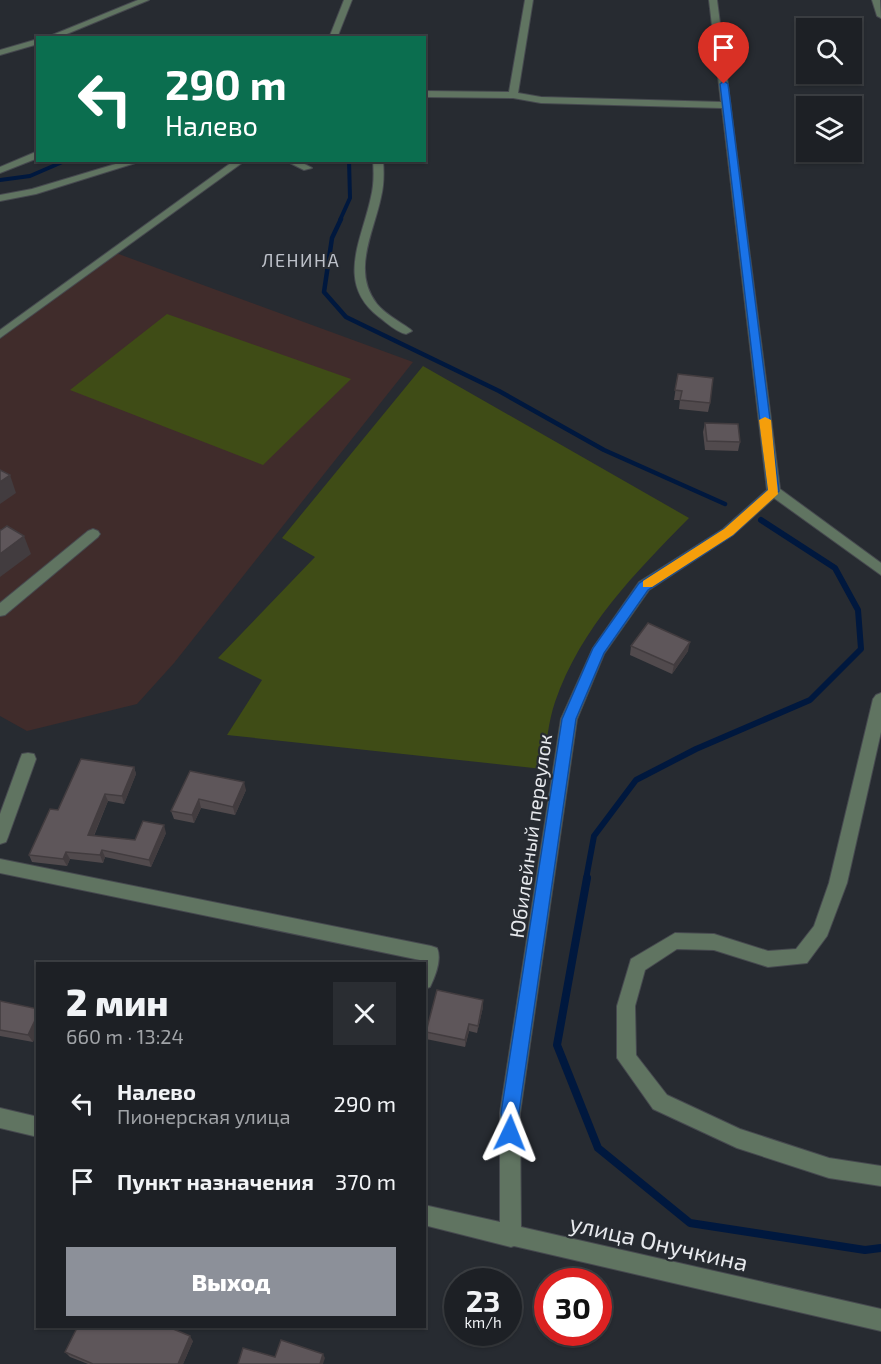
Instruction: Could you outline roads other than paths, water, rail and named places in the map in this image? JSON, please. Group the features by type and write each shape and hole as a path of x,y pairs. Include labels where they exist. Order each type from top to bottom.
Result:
{"street":[{"path":"54,36 145,0"},
{"path":"334,36 348,0"},
{"path":"513,94 530,0"},
{"path":"713,0 774,491 881,570"},
{"path":"876,0 881,16"},
{"path":"0,53 36,42"},
{"path":"426,94 513,94 541,100 727,105"},
{"path":"0,170 36,154"},
{"path":"0,198 33,192 134,162"},
{"path":"0,334 239,162"},
{"path":"293,162 307,168"},
{"path":"379,162 381,171 376,200 359,265 362,288 373,306 406,331"},
{"name":"Юбилейный переулок","path":"511,1237 510,1113 569,719 598,652 644,586 728,532 774,491"},
{"path":"0,611 93,534"},
{"path":"881,699 838,883 821,930 801,957 768,959 714,942 675,941 637,965 626,1006 627,1058 660,1102 738,1138 829,1168 881,1176"},
{"path":"0,837 28,759"},
{"path":"0,866 430,954 426,972"},
{"path":"0,1118 36,1126"},
{"name":"улица Онучкина","path":"426,1216 511,1237 549,1243 881,1320"}],"waterway":[{"path":"0,180 30,176 62,162"},
{"path":"340,220 350,198 349,162"},
{"path":"341,219 332,238 324,292 346,317 499,391 604,450 725,504"},
{"path":"586,879 594,836 636,780 696,749 810,700 861,649 858,610 835,568 761,520"},
{"path":"587,878 557,1045 598,1148 690,1223 865,1250 881,1248"}],"district":[{"name":"ЛЕНИНА","path":"301,260"}]}
